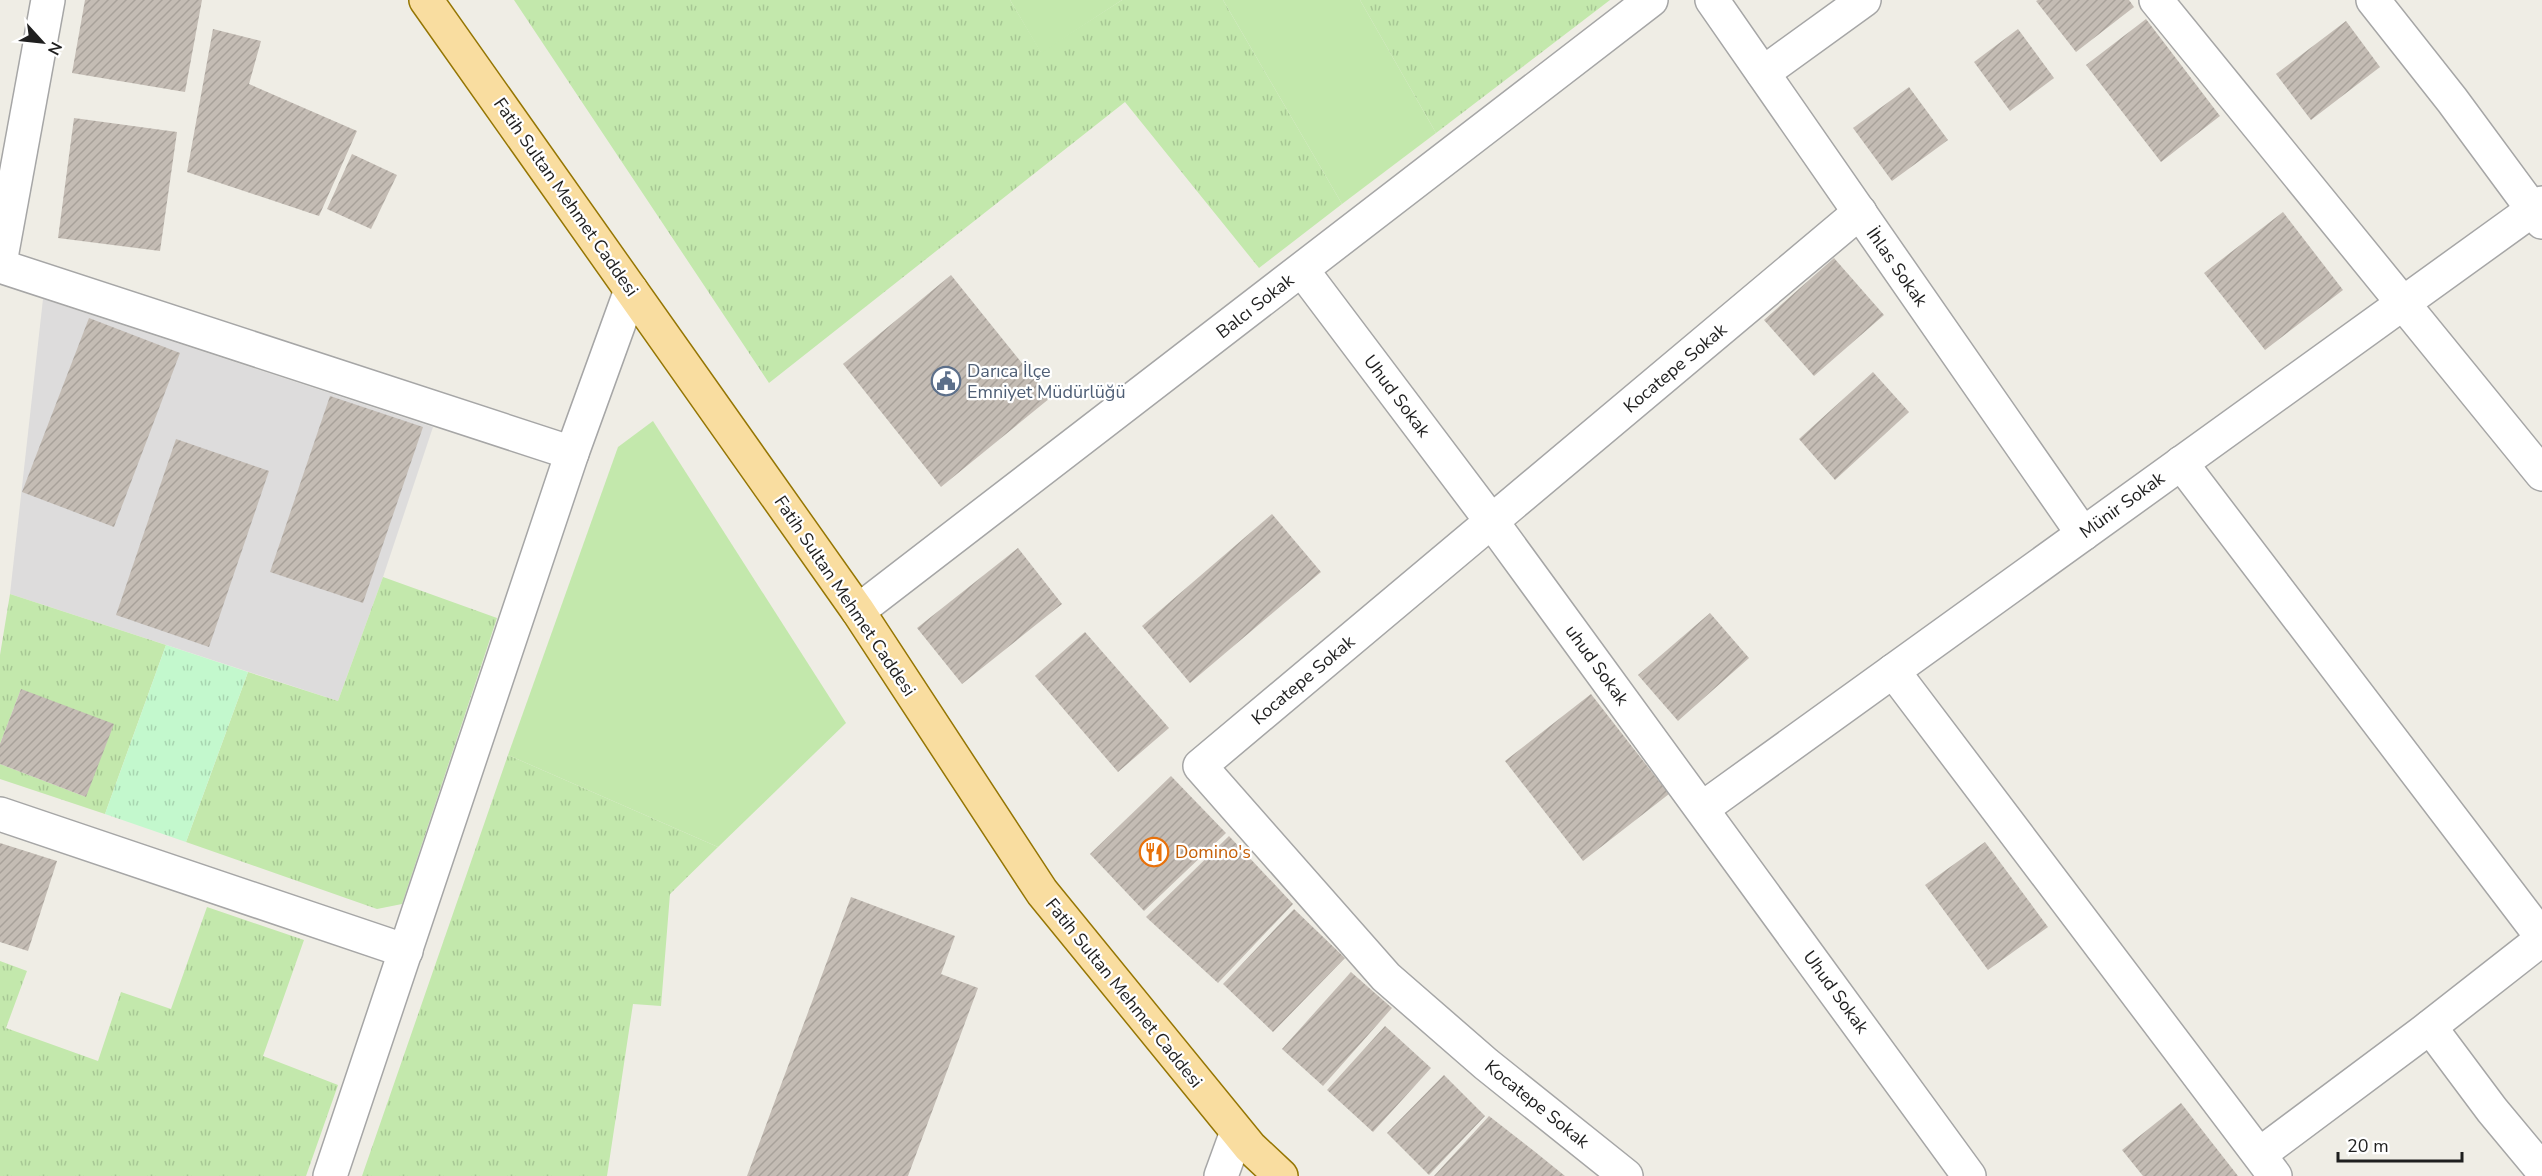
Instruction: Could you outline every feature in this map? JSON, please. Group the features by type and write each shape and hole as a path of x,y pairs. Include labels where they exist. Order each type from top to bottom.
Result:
{"main road":[{"name":"Fatih Sultan Mehmet Caddesi","path":"426,0 858,611 1042,892 1237,1132 1281,1176"}],"street":[{"path":"48,0 0,264 572,453"},
{"name":"Balcı Sokak","path":"858,611 1651,0"},
{"name":"İhlas Sokak","path":"1712,0 2083,534"},
{"path":"1763,73 1864,0"},
{"path":"2156,0 2542,474"},
{"path":"2373,0 2539,212"},
{"name":"Kocatepe Sokak","path":"1626,1176 1486,1064 1386,977 1200,766 1860,212"},
{"name":"Münir Sokak","path":"1703,808 2403,303 2539,212"},
{"name":"Uhud Sokak","path":"1302,270 1492,522"},
{"path":"330,1176 572,453 631,290"},
{"path":"1893,671 2267,1165 2430,1027 2542,938 2181,463"},
{"name":"uhud Sokak","path":"1492,522 1703,808"},
{"name":"Uhud Sokak","path":"1703,808 1969,1176"},
{"path":"0,814 406,951"},
{"path":"2430,1027 2492,1110 2542,1170"},
{"path":"1221,1176 1237,1132"}],"shaded area":[{"path":"43,299 433,427 383,577 338,701 10,594"}],"green space":[{"path":"514,0 1010,0 1041,52 1122,0 1223,0 1342,204 1259,268 1125,102 769,383"},
{"path":"1010,0 1122,0 1041,53"},
{"path":"1223,0 1360,0 1436,133 1342,204"},
{"path":"1360,0 1610,0 1436,133"},
{"path":"653,421 846,723 718,847 508,755 618,447"},
{"path":"383,577 497,618 402,904 377,909 186,842 248,672 338,701"},
{"path":"10,594 166,645 105,814 0,779 0,764 86,797 21,689 0,744 0,655"},
{"path":"166,645 248,672 186,842 105,814"},
{"path":"508,755 718,847 670,894 661,1006 633,1004 607,1176 362,1176"},
{"path":"207,907 304,940 263,1056 338,1085 306,1176 0,1176 0,961 27,971 6,1028 98,1061 121,992 171,1009"}],"building":[{"path":"85,0 202,0 185,92 72,73"},
{"path":"2129,0 2134,7 2076,52 2036,1"},
{"path":"2146,19 2220,116 2161,162 2086,65"},
{"path":"2346,21 2380,67 2311,120 2276,74"},
{"path":"213,29 261,41 249,84 357,131 319,216 187,172"},
{"path":"2018,29 2054,78 2010,111 1974,62"},
{"path":"1909,87 1948,140 1892,181 1853,128"},
{"path":"74,118 177,132 160,251 58,238"},
{"path":"352,154 397,175 371,229 327,209"},
{"path":"2283,212 2343,290 2265,350 2204,273"},
{"path":"1834,258 1884,315 1814,376 1764,320"},
{"name":"Darıca İlçe Emniyet Müdürlüğü","path":"951,275 1050,398 941,487 843,364"},
{"path":"89,318 180,353 114,527 22,492"},
{"path":"1873,372 1909,412 1835,480 1799,439"},
{"path":"330,396 423,427 363,603 270,572"},
{"path":"176,439 269,471 209,647 116,615"},
{"path":"1272,514 1321,572 1190,683 1142,626"},
{"path":"1018,548 1062,604 962,684 917,628"},
{"path":"1710,613 1749,658 1678,721 1638,675"},
{"path":"1085,632 1169,728 1118,772 1035,676"},
{"path":"21,689 114,724 86,797 0,764 0,744"},
{"path":"1591,694 1669,794 1583,861 1505,761"},
{"path":"1171,776 1226,833 1144,911 1090,854"},
{"path":"1229,836 1293,904 1218,983 1146,917"},
{"path":"1985,842 2048,927 1988,970 1925,885"},
{"path":"0,843 57,861 28,951 0,942"},
{"path":"851,897 955,936 941,974 978,988 908,1176 747,1176"},
{"path":"1294,909 1345,958 1273,1032 1223,984"},
{"path":"1351,972 1392,1008 1323,1086 1282,1049"},
{"path":"1385,1026 1431,1068 1373,1132 1327,1090"},
{"path":"1444,1075 1485,1116 1429,1175 1387,1133"},
{"path":"2181,1103 2238,1176 2143,1176 2122,1150"},
{"path":"1489,1116 1534,1151 1565,1176 1434,1176"}],"place":[{"name":"Darıca İlçe Emniyet Müdürlüğü","path":"946,381"},
{"name":"Domino's","path":"1154,852"}]}
